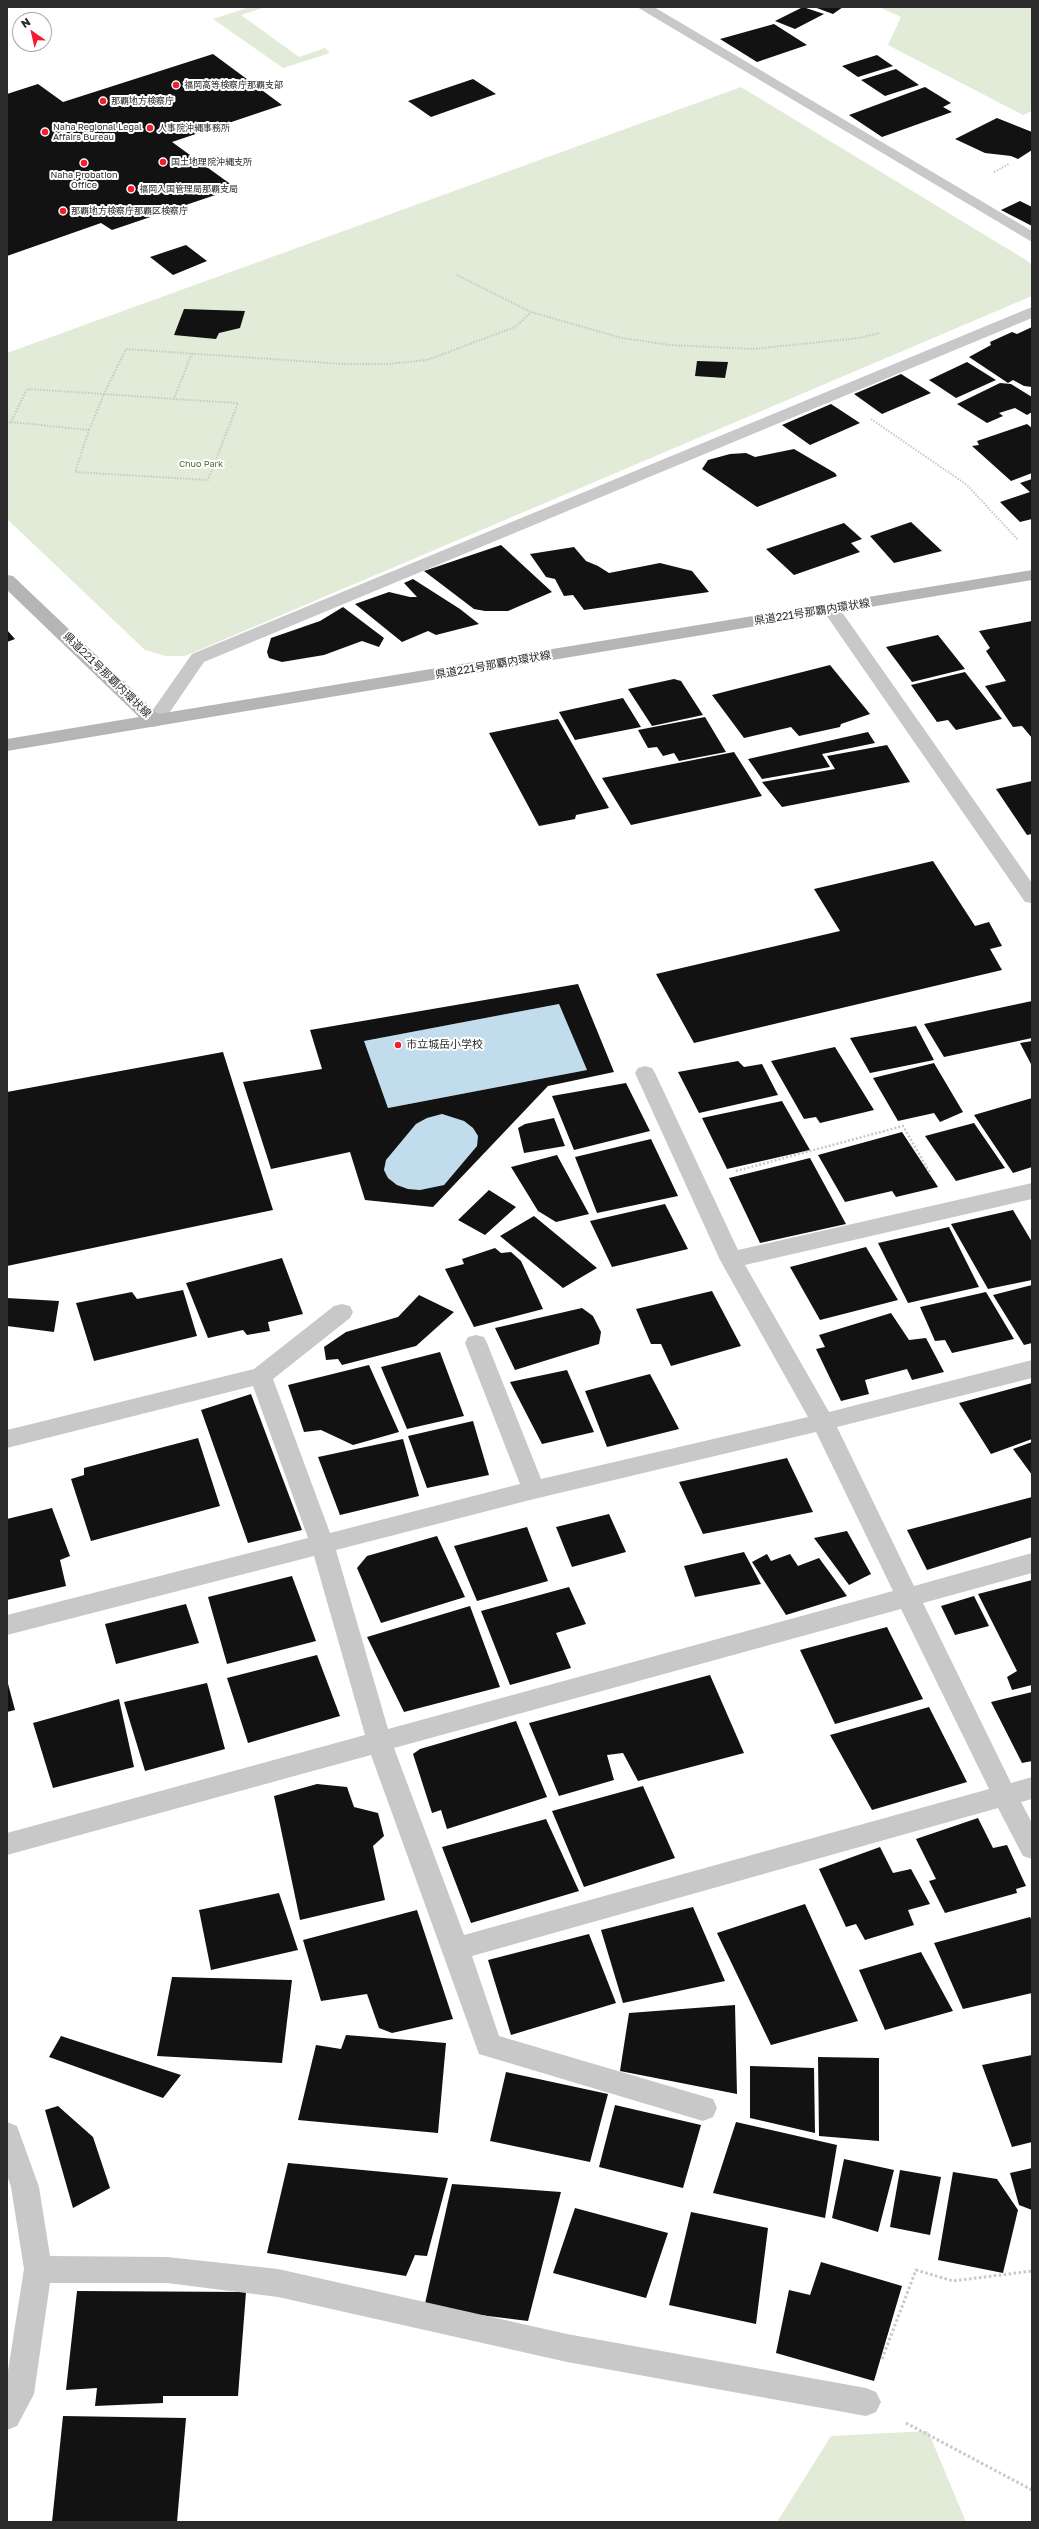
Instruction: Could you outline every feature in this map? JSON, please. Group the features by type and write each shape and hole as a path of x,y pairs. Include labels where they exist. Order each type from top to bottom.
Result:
{"main road":[{"name":"県道221号那覇内環状線","path":"7,580 154,721 1032,575"},
{"path":"7,745 154,721"}],"street":[{"path":"644,7 1032,237"},
{"path":"154,721 198,658 1032,312"},
{"path":"831,609 1030,889"},
{"path":"645,1073 731,1260 823,1422 1005,1797 1032,1848"},
{"path":"731,1260 1032,1191"},
{"path":"7,1439 261,1376 342,1312"},
{"path":"476,1343 534,1490"},
{"path":"7,1625 322,1543 534,1490 823,1422 1032,1369"},
{"path":"261,1376 322,1543 379,1741 456,1949 489,2045 703,2108"},
{"path":"7,1844 1032,1563"},
{"path":"456,1949 1005,1797 1032,1788"},
{"path":"7,2135 25,2187 38,2269 19,2394 7,2416"},
{"path":"38,2269 167,2270 278,2283 568,2348 866,2402"}],"path":[{"path":"457,275 531,312 622,338 670,345 753,349 859,338 882,333"},
{"path":"11,422 27,389 104,394 174,399 238,403 208,480 75,472 89,430 104,394 126,349 344,364 388,364 427,360 515,327 531,312"},
{"path":"174,399 192,353"},
{"path":"834,394 967,485 1023,545"},
{"path":"7,423 11,422 89,430"},
{"path":"695,1182 903,1126 951,1210"},
{"path":"1032,2271 953,2281 916,2270 866,2402 1032,2490"}],"green space":[{"path":"250,7 263,8 241,15 299,57 325,48 330,53 283,68 213,19"},
{"path":"879,7 1032,7 1032,111 1023,115 888,45 901,17"},
{"name":"Chuo Park","path":"741,87 1026,260 1032,265 1032,296 185,656 165,656 145,650 7,519 7,353"},
{"path":"928,2431 966,2522 777,2522 831,2436"}],"water":[{"path":"559,1004 587,1070 388,1108 364,1041"},
{"path":"442,1114 464,1121 473,1128 478,1136 477,1146 444,1185 420,1190 408,1189 397,1185 388,1178 384,1170 386,1160 416,1124 427,1118"}],"building":[{"path":"803,7 824,14 795,29 775,21"},
{"path":"814,7 843,7 833,14"},
{"path":"774,24 807,45 757,62 720,39"},
{"path":"213,54 282,105 172,142 236,188 112,230 101,223 7,256 7,94 38,84 63,102"},
{"path":"877,55 893,66 858,77 842,66"},
{"path":"896,69 919,85 885,96 861,80"},
{"path":"473,79 496,94 431,117 408,101"},
{"path":"925,87 951,103 943,107 952,112 882,137 849,115"},
{"path":"997,118 1032,132 1032,150 1018,159 1011,156 985,153 955,139"},
{"path":"1020,201 1032,207 1032,226 1001,210"},
{"path":"186,245 207,261 173,275 150,257"},
{"path":"184,309 245,311 240,328 219,333 216,339 174,335"},
{"path":"1032,327 1032,387 1024,386 1013,380 1008,383 969,357 991,345 990,342 1012,332 1017,334"},
{"path":"697,361 728,362 725,378 695,376"},
{"path":"967,362 996,380 956,398 929,380"},
{"path":"901,374 931,393 882,414 854,394"},
{"path":"1000,383 1011,384 1032,397 1032,412 1027,415 1015,408 999,413 1003,416 987,423 957,404"},
{"path":"831,404 860,423 810,445 782,425"},
{"path":"1027,424 1032,428 1032,473 1011,481 972,446 979,445 977,441"},
{"path":"794,449 835,473 837,476 757,507 702,469 708,460 730,454 746,453 755,457"},
{"path":"1032,479 1032,519 1020,522 1000,502 1030,492 1020,483"},
{"path":"911,522 942,551 894,563 870,536"},
{"path":"844,523 862,539 851,543 860,552 794,575 766,549"},
{"path":"501,545 552,592 508,611 485,611 474,609 424,571"},
{"path":"574,547 586,561 609,573 660,563 692,571 709,592 584,610 573,595 564,596 555,579 546,577 530,554"},
{"path":"413,579 460,609 479,624 436,635 428,631 402,642 355,604 389,592 410,597 417,597 404,583"},
{"path":"343,607 384,638 379,647 362,641 324,655 282,662 269,658 267,652 271,638 320,621"},
{"path":"1032,621 1032,738 1022,726 1013,727 985,686 1006,681 986,651 990,648 979,631"},
{"path":"7,630 15,639 7,642"},
{"path":"938,635 965,669 912,682 886,647"},
{"path":"830,665 870,714 841,724 840,727 799,736 791,727 744,738 712,695"},
{"path":"965,672 1002,719 956,730 948,720 937,722 911,685"},
{"path":"674,679 681,681 703,715 652,726 628,689"},
{"path":"623,698 641,727 575,740 559,712"},
{"path":"705,717 726,752 679,761 674,753 663,756 657,747 648,748 638,730"},
{"path":"558,719 609,808 576,815 575,819 539,826 489,733"},
{"path":"868,732 875,743 822,754 830,767 762,779 748,759"},
{"path":"887,745 910,782 782,807 762,782 835,769 827,756"},
{"path":"734,752 762,796 631,825 602,778"},
{"path":"1032,781 1032,834 1027,835 996,789"},
{"path":"933,861 975,926 989,922 1002,946 990,949 1002,970 694,1043 656,974 840,931 814,889"},
{"path":"578,984 614,1072 548,1086 433,1207 365,1200 350,1152 271,1169 243,1082 322,1069 310,1030","holes":["559,1004 587,1070 388,1108 364,1041","442,1114 464,1121 473,1128 478,1136 477,1146 444,1185 420,1190 408,1189 397,1185 388,1178 384,1170 386,1160 416,1124 427,1118"]},
{"path":"1032,1001 1032,1038 944,1057 924,1024"},
{"path":"916,1026 934,1060 870,1073 850,1038"},
{"path":"1032,1041 1032,1066 1020,1043"},
{"path":"835,1047 874,1110 820,1123 816,1117 804,1119 771,1061"},
{"path":"223,1052 273,1210 7,1266 7,1092"},
{"path":"738,1061 744,1067 762,1064 778,1095 699,1113 678,1072"},
{"path":"934,1063 963,1112 940,1122 934,1113 898,1121 873,1078"},
{"path":"626,1083 650,1131 574,1150 552,1096"},
{"path":"1032,1098 1032,1167 1013,1173 974,1115"},
{"path":"782,1101 810,1150 727,1169 702,1118"},
{"path":"554,1118 565,1146 524,1153 518,1128 525,1124"},
{"path":"974,1123 1005,1168 956,1181 925,1136"},
{"path":"902,1132 938,1187 896,1197 892,1191 845,1202 818,1155"},
{"path":"651,1139 678,1196 597,1213 575,1157"},
{"path":"557,1155 589,1214 556,1222 538,1211 511,1167"},
{"path":"810,1158 846,1224 760,1243 729,1178"},
{"path":"489,1190 516,1207 485,1235 458,1220"},
{"path":"665,1204 688,1249 612,1267 590,1221"},
{"path":"1013,1210 1032,1242 1032,1280 988,1289 951,1224"},
{"path":"534,1216 597,1268 563,1288 500,1236"},
{"path":"949,1227 979,1287 908,1303 878,1243"},
{"path":"866,1247 898,1300 820,1320 790,1267"},
{"path":"495,1248 501,1253 511,1252 521,1261 543,1309 474,1327 445,1269 464,1264 462,1259"},
{"path":"282,1258 303,1314 268,1322 270,1331 247,1335 243,1330 208,1338 186,1283"},
{"path":"1032,1285 1032,1343 1024,1345 993,1295"},
{"path":"183,1290 197,1336 94,1361 76,1303 132,1292 137,1299"},
{"path":"712,1291 741,1346 671,1366 661,1344 651,1344 636,1309"},
{"path":"986,1292 1014,1339 952,1353 945,1340 935,1341 920,1307"},
{"path":"419,1295 454,1312 416,1346 342,1365 338,1359 326,1360 324,1347 346,1332 398,1317"},
{"path":"7,1298 59,1301 54,1332 7,1326"},
{"path":"582,1308 593,1316 601,1332 599,1344 515,1370 495,1328"},
{"path":"891,1313 909,1340 926,1338 944,1372 912,1380 907,1369 865,1380 869,1394 841,1401 816,1349 825,1347 819,1335"},
{"path":"440,1352 464,1416 407,1429 381,1367"},
{"path":"369,1365 399,1432 353,1445 321,1430 304,1432 288,1385"},
{"path":"567,1370 594,1432 542,1444 510,1382"},
{"path":"650,1374 679,1429 607,1447 585,1391"},
{"path":"1032,1383 1032,1439 991,1454 959,1403"},
{"path":"251,1394 302,1530 248,1543 201,1410"},
{"path":"473,1421 489,1475 427,1488 408,1436"},
{"path":"198,1438 220,1506 91,1541 71,1479 84,1475 84,1468"},
{"path":"403,1439 419,1496 340,1515 318,1457"},
{"path":"1032,1442 1032,1475 1013,1449"},
{"path":"787,1458 813,1512 703,1534 679,1482"},
{"path":"1032,1497 1032,1537 927,1570 907,1530"},
{"path":"52,1508 70,1556 60,1560 66,1586 7,1600 7,1519"},
{"path":"609,1514 626,1552 572,1567 556,1527"},
{"path":"527,1527 548,1581 477,1601 454,1546"},
{"path":"847,1531 871,1574 849,1585 814,1538"},
{"path":"437,1536 465,1597 381,1623 357,1568 367,1556"},
{"path":"744,1552 761,1584 695,1597 684,1566"},
{"path":"767,1554 771,1561 790,1554 798,1566 819,1558 847,1596 786,1615 752,1562"},
{"path":"292,1576 316,1641 227,1664 208,1597"},
{"path":"1032,1580 1032,1685 1012,1690 1007,1677 1017,1671 978,1594"},
{"path":"569,1587 586,1624 556,1633 571,1668 510,1685 481,1611"},
{"path":"974,1596 989,1626 955,1635 941,1606"},
{"path":"186,1604 199,1643 116,1664 105,1624"},
{"path":"470,1606 500,1687 404,1712 367,1637"},
{"path":"887,1627 923,1699 835,1724 800,1650"},
{"path":"317,1655 340,1716 248,1743 227,1678"},
{"path":"710,1675 744,1753 638,1781 623,1753 607,1755 614,1780 559,1796 529,1723"},
{"path":"7,1680 15,1710 7,1712"},
{"path":"207,1683 225,1749 145,1771 124,1702"},
{"path":"1032,1692 1032,1761 1022,1763 991,1702"},
{"path":"119,1699 134,1767 53,1788 33,1723"},
{"path":"929,1707 967,1782 872,1810 830,1735"},
{"path":"516,1721 547,1797 447,1829 441,1810 432,1813 413,1754 420,1749"},
{"path":"317,1784 347,1787 354,1807 378,1813 384,1836 373,1846 385,1900 300,1920 274,1796"},
{"path":"643,1786 675,1858 584,1887 552,1811"},
{"path":"978,1818 993,1848 1007,1845 1026,1886 1016,1889 1017,1893 945,1913 929,1881 936,1879 916,1839"},
{"path":"546,1819 579,1891 471,1923 442,1847"},
{"path":"880,1847 893,1873 911,1869 930,1904 908,1910 914,1925 865,1940 856,1924 846,1927 819,1869"},
{"path":"279,1893 298,1950 211,1970 199,1910"},
{"path":"805,1904 858,2021 771,2045 717,1933"},
{"path":"693,1907 725,1981 623,2003 601,1930"},
{"path":"417,1910 453,2019 392,2033 379,2028 367,1994 321,2001 303,1940"},
{"path":"1030,1917 1032,1921 1032,1993 963,2009 934,1943"},
{"path":"589,1934 616,2003 511,2035 488,1960"},
{"path":"921,1952 953,2011 885,2030 859,1970"},
{"path":"172,1977 292,1980 282,2063 157,2056"},
{"path":"735,2005 737,2094 620,2071 629,2013"},
{"path":"346,2035 446,2043 438,2133 298,2120 316,2045 341,2049"},
{"path":"61,2036 181,2075 163,2098 49,2057"},
{"path":"1032,2055 1032,2142 1012,2147 982,2065"},
{"path":"818,2057 879,2058 879,2141 819,2136"},
{"path":"750,2066 814,2068 815,2133 750,2118"},
{"path":"506,2072 608,2094 590,2162 490,2141"},
{"path":"615,2105 701,2125 683,2188 599,2167"},
{"path":"58,2106 93,2137 110,2188 73,2208 45,2110"},
{"path":"736,2122 837,2145 825,2218 713,2193"},
{"path":"844,2159 894,2170 878,2232 832,2218"},
{"path":"288,2163 448,2178 427,2256 415,2255 406,2276 267,2253"},
{"path":"1032,2168 1032,2210 1019,2205 1010,2173"},
{"path":"900,2170 941,2177 930,2235 890,2227"},
{"path":"953,2172 997,2179 1018,2210 1003,2273 938,2260"},
{"path":"452,2184 561,2192 528,2321 424,2308"},
{"path":"575,2208 668,2233 646,2298 553,2273"},
{"path":"691,2212 768,2228 756,2324 669,2305"},
{"path":"821,2262 902,2286 874,2381 776,2353 789,2290 810,2295"},
{"path":"77,2291 246,2292 238,2396 163,2396 163,2403 95,2406 97,2388 66,2390"},
{"path":"63,2416 186,2418 177,2522 52,2522"}],"place":[{"name":"福岡高等検察庁那覇支部","path":"176,85"},
{"name":"那覇地方検察庁","path":"103,101"},
{"name":"人事院沖縄事務所","path":"150,128"},
{"name":"Naha Regional Legal Affairs Bureau","path":"45,132"},
{"name":"国土地理院沖縄支所","path":"163,162"},
{"name":"Naha Probation Office","path":"84,163"},
{"name":"福岡入国管理局那覇支局","path":"131,189"},
{"name":"那覇地方検察庁那覇区検察庁","path":"63,211"},
{"name":"市立城岳小学校","path":"398,1045"}]}
